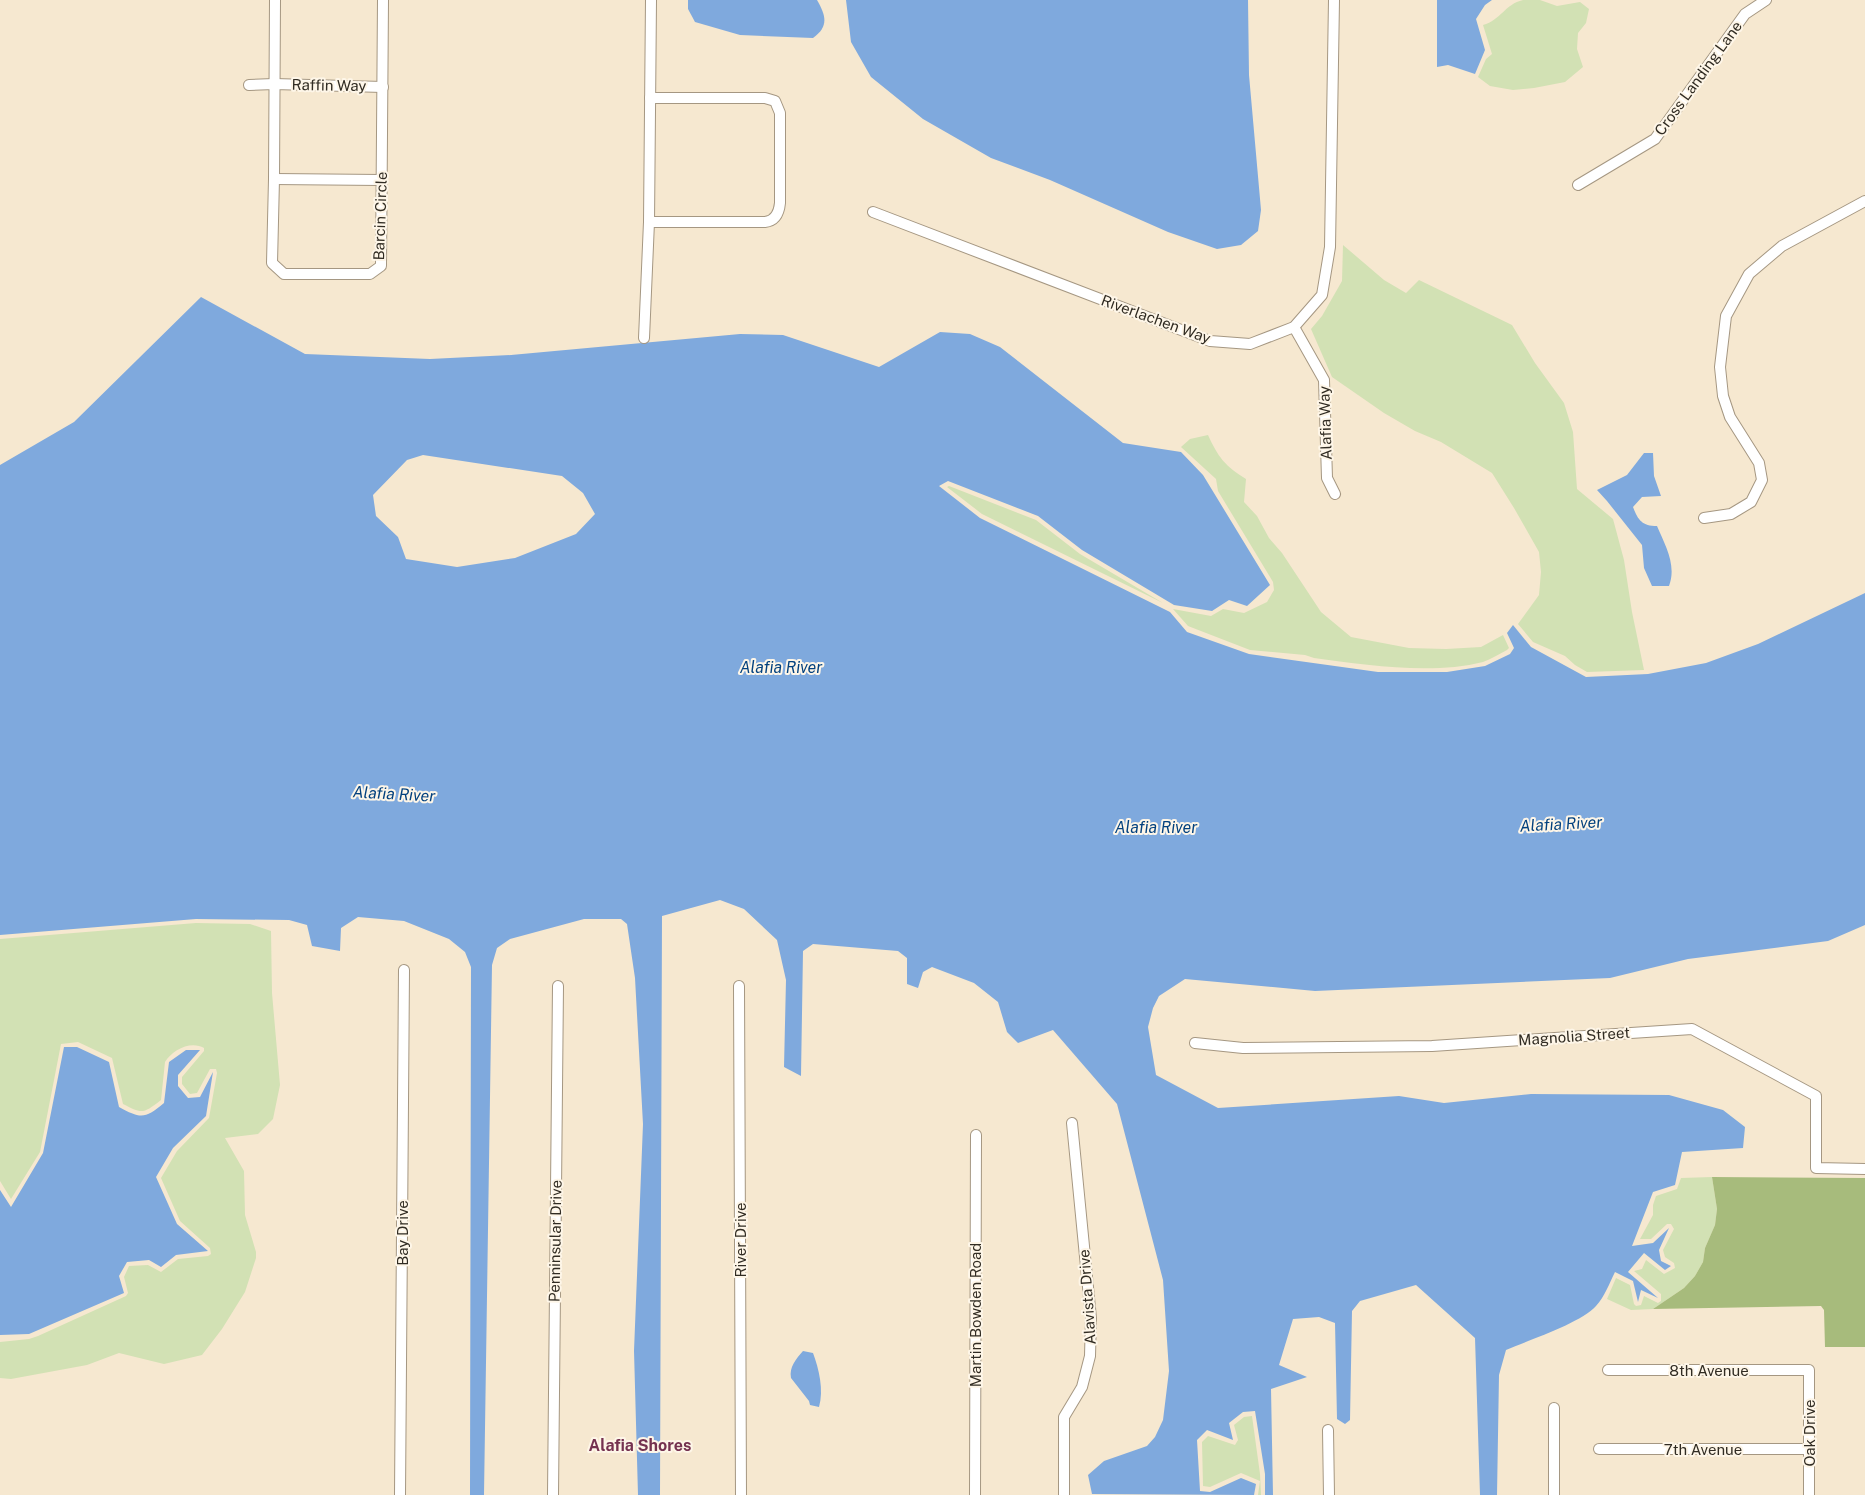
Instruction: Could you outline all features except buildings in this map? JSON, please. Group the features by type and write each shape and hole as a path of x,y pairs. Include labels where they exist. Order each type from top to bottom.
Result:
{"street":[{"name":"Barcin Circle","path":"275,0 272,263 284,274 370,274 381,266 383,0"},
{"path":"644,338 649,222 651,0"},
{"name":"Riverlachen Way","path":"873,212 1210,341 1250,344 1294,327 1322,295 1330,246 1334,0"},
{"name":"Cross Landing Lane","path":"1578,185 1655,139 1745,14 1766,0"},
{"name":"Raffin Way","path":"249,85 383,86"},
{"path":"649,222 770,222 778,213 780,193 780,113 775,101 764,98 650,98"},
{"path":"274,179 381,180"},
{"path":"1704,518 1731,514 1751,502 1762,480 1759,463 1730,418 1723,396 1720,367 1726,316 1749,274 1782,246 1865,201"},
{"name":"Alafia Way","path":"1294,327 1324,380 1327,478 1335,494"},
{"name":"Bay Drive","path":"400,1495 404,970"},
{"name":"Penninsular Drive","path":"553,1495 558,986"},
{"name":"River Drive","path":"739,986 741,1495"},
{"name":"Magnolia Street","path":"1195,1043 1243,1048 1432,1046 1692,1029 1816,1096 1816,1168 1865,1169"},
{"name":"Alavista Drive","path":"1064,1495 1064,1417 1082,1387 1090,1356 1091,1328 1072,1123"},
{"name":"Martin Bowden Road","path":"975,1495 976,1135"},
{"name":"8th Avenue","path":"1608,1370 1809,1370"},
{"name":"Oak Drive","path":"1809,1370 1809,1495"},
{"path":"1554,1408 1554,1495"},
{"path":"1328,1430 1328,1495"},
{"name":"7th Avenue","path":"1599,1450 1808,1449"}],"green space":[{"path":"1523,0 1540,0 1557,6 1580,2 1589,9 1586,23 1578,33 1577,49 1583,67 1565,82 1513,90 1490,86 1478,77 1486,59 1492,54 1483,25 1494,20 1512,5"},
{"path":"1343,245 1384,280 1406,293 1419,280 1512,325 1535,363 1564,403 1573,432 1577,489 1613,519 1624,560 1644,670 1587,672 1565,656 1533,642 1518,624 1539,595 1541,572 1539,552 1492,473 1441,442 1415,431 1384,413 1332,377 1311,329 1322,316 1342,281"},
{"path":"1208,435 1223,460 1246,479 1244,502 1257,516 1269,538 1282,553 1321,612 1351,637 1409,648 1446,649 1481,647 1503,635 1509,648 1483,662 1463,666 1398,668 1334,661 1305,655 1250,650 1188,626 1173,609 1211,616 1223,609 1244,613 1267,602 1274,590 1273,582 1218,491 1216,479 1181,447 1190,439"},
{"path":"949,486 1036,520 1080,554 1163,603 982,514 947,487"},
{"path":"196,923 250,924 271,931 272,993 280,1085 273,1119 258,1134 225,1138 244,1171 245,1215 256,1252 256,1258 245,1292 222,1329 202,1355 164,1364 119,1353 87,1365 11,1379 0,1378 0,1342 29,1339 38,1336 126,1296 128,1293 124,1277 129,1266 148,1265 161,1272 178,1259 208,1256 211,1254 210,1248 180,1221 161,1178 177,1151 209,1118 217,1073 216,1069 210,1069 197,1093 190,1094 182,1084 182,1077 204,1051 204,1048 193,1045 177,1050 165,1062 161,1100 146,1110 139,1111 123,1104 112,1058 78,1042 61,1044 40,1152 11,1199 0,1181 0,939"},
{"path":"1712,1177 1717,1209 1715,1225 1705,1248 1703,1262 1695,1276 1684,1288 1653,1309 1631,1310 1607,1299 1616,1278 1630,1285 1636,1306 1641,1305 1644,1296 1658,1303 1661,1301 1661,1294 1634,1271 1642,1269 1646,1260 1664,1274 1675,1268 1674,1263 1665,1257 1663,1250 1674,1229 1671,1224 1667,1224 1651,1239 1640,1239 1653,1215 1653,1205 1656,1196 1677,1189 1681,1178"},
{"path":"1712,1177 1865,1178 1865,1347 1825,1347 1824,1310 1821,1306 1653,1309 1684,1288 1695,1276 1703,1262 1705,1248 1715,1225 1717,1209"},
{"path":"1252,1416 1260,1474 1261,1495 1258,1495 1260,1481 1241,1473 1210,1487 1203,1486 1202,1442 1208,1436 1235,1445 1238,1440 1234,1425 1244,1417"}],"water":[{"path":"688,0 817,0 824,16 824,25 813,38 740,35 695,22 688,9"},
{"path":"846,0 1248,0 1249,75 1261,210 1258,231 1241,245 1217,249 1168,232 1050,180 991,158 923,119 871,77 851,42"},
{"path":"1437,0 1492,0 1485,5 1476,19 1485,50 1475,74 1448,65 1437,67"},
{"name":"Alafia River","path":"201,297 305,354 430,359 511,355 740,334 783,335 879,367 940,332 970,334 1000,347 1123,443 1181,452 1203,475 1270,585 1247,606 1229,600 1212,611 1174,605 1082,550 1038,516 948,481 939,486 980,518 1170,612 1187,632 1249,654 1378,672 1447,672 1485,666 1510,654 1514,648 1507,633 1513,625 1531,647 1586,677 1648,674 1706,663 1758,644 1865,593 1865,925 1828,941 1688,959 1610,978 1315,991 1185,979 1159,996 1153,1008 1148,1027 1156,1075 1218,1108 1399,1096 1444,1103 1531,1094 1669,1095 1723,1110 1745,1127 1743,1148 1682,1152 1675,1185 1653,1192 1632,1246 1653,1243 1669,1228 1659,1250 1661,1261 1671,1266 1665,1270 1644,1253 1628,1272 1658,1298 1641,1290 1638,1302 1633,1281 1615,1272 1602,1298 1589,1312 1567,1325 1506,1350 1499,1375 1497,1495 1480,1495 1475,1338 1416,1285 1360,1301 1352,1311 1350,1420 1345,1424 1337,1419 1335,1323 1319,1317 1293,1319 1279,1365 1307,1377 1271,1389 1273,1495 1265,1495 1265,1474 1255,1411 1243,1412 1229,1423 1233,1440 1207,1430 1197,1440 1200,1491 1210,1492 1241,1478 1256,1484 1254,1495 1092,1494 1088,1475 1104,1461 1147,1446 1155,1437 1163,1420 1169,1371 1163,1280 1117,1104 1053,1030 1018,1043 1007,1032 998,1002 974,983 932,967 923,972 918,988 907,984 907,958 898,951 813,944 803,951 801,1076 784,1067 786,980 777,940 744,909 720,900 662,916 660,1495 638,1495 634,1351 643,1124 635,978 627,924 621,919 584,919 510,939 497,948 492,965 484,1495 470,1495 471,967 465,952 449,939 404,921 358,917 341,928 340,951 312,946 307,925 289,920 196,919 0,935 0,465 74,422","holes":["423,455 562,476 583,493 595,514 576,534 515,558 457,567 406,559 398,537 376,516 373,495 407,460"]},
{"path":"1644,453 1653,453 1654,476 1661,496 1642,497 1633,507 1641,521 1648,525 1657,526 1671,563 1672,570 1669,586 1652,586 1644,568 1642,545 1597,490 1627,475"},
{"path":"64,1047 77,1047 109,1062 119,1107 133,1114 143,1116 164,1103 169,1062 186,1050 200,1050 178,1075 178,1086 188,1098 200,1097 213,1072 206,1116 173,1148 156,1177 177,1224 208,1251 176,1255 161,1267 149,1260 127,1262 119,1276 124,1293 29,1334 0,1335 0,1190 11,1207 43,1153"},
{"path":"803,1351 813,1353 817,1366 821,1387 819,1407 810,1405 791,1378 792,1367"}],"district":[{"name":"Alafia Shores","path":"640,1445"}]}
